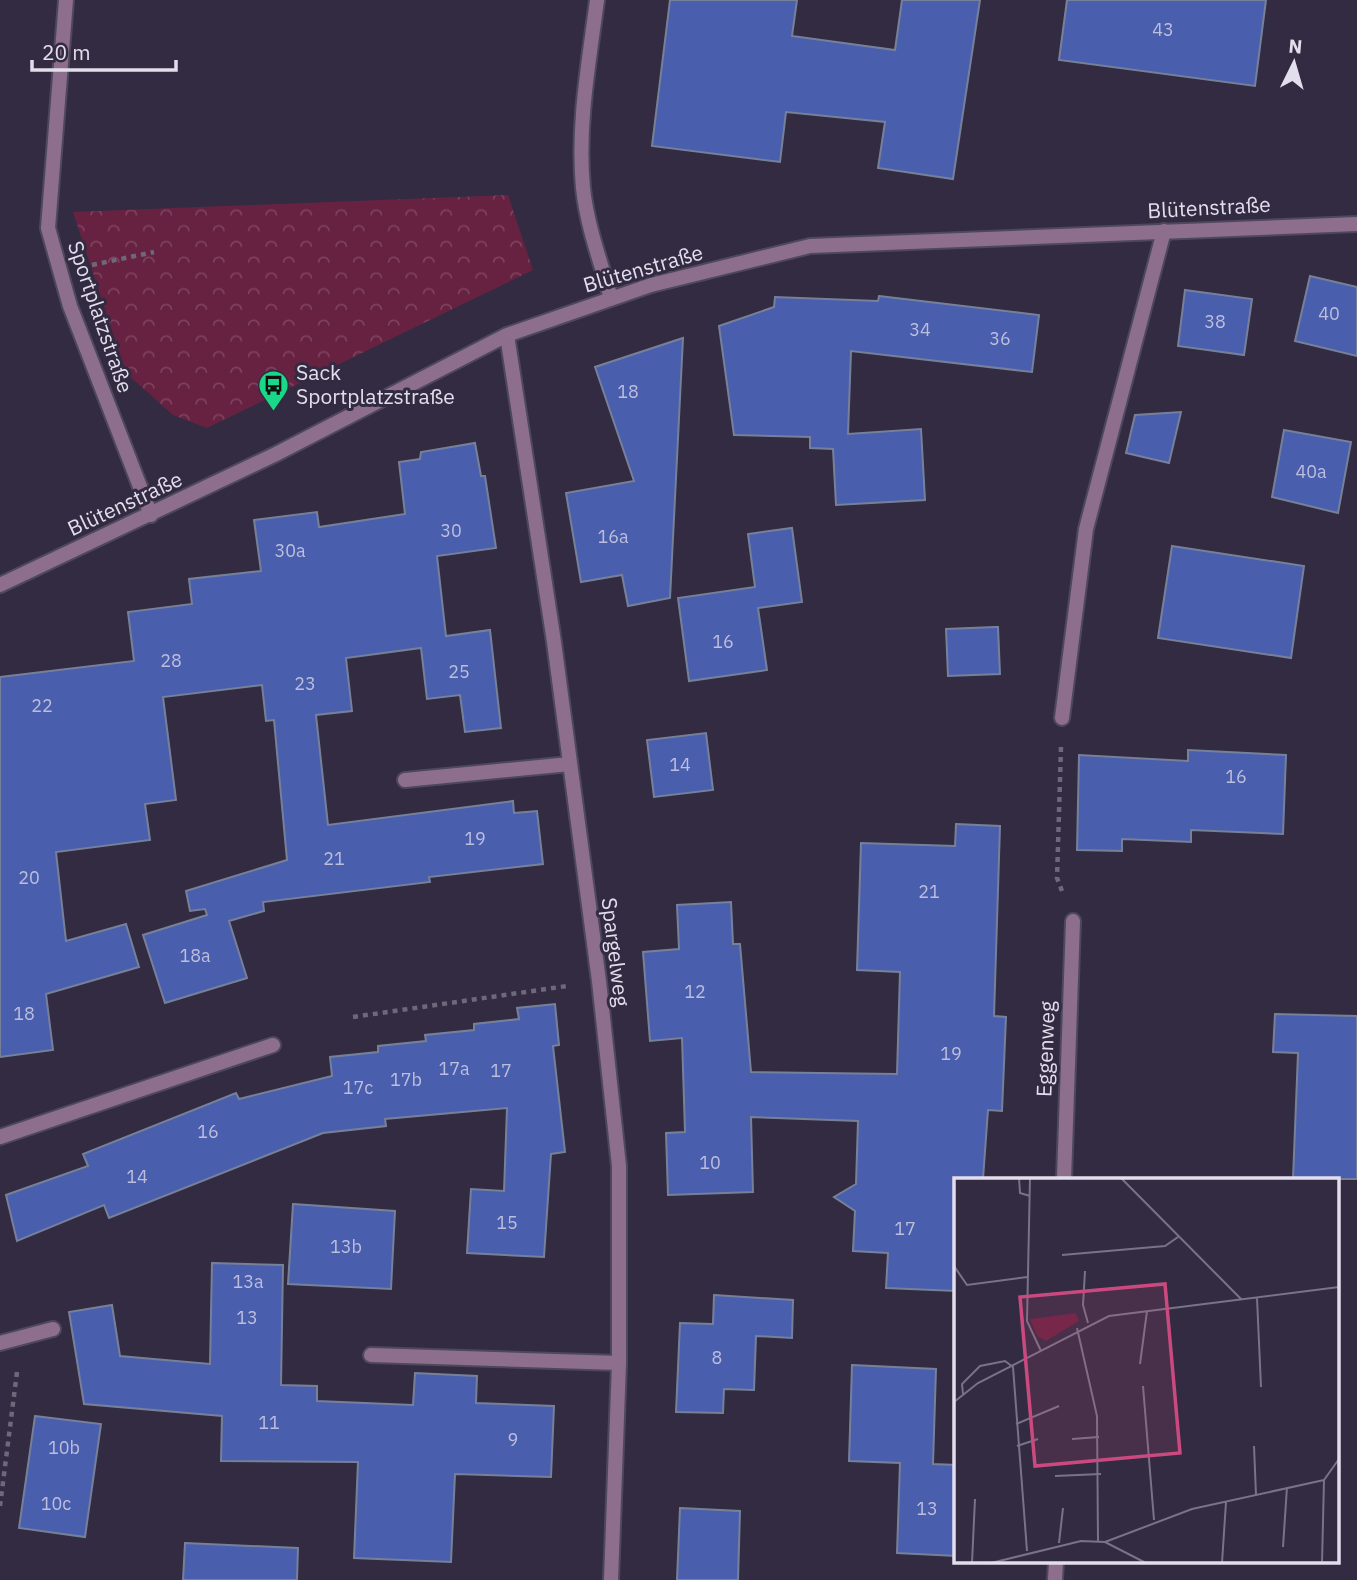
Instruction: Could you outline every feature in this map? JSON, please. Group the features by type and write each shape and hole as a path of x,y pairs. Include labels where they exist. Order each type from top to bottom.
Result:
{"street":[{"name":"Sportplatzstraße","path":"66,0 48,228 70,306 151,515"},
{"path":"597,0 581,123 583,189 593,237 611,298"},
{"name":"Blütenstraße","path":"0,585 151,515 507,335 650,285 810,246 1357,224"},
{"path":"1062,718 1086,529 1164,231"},
{"name":"Spargelweg","path":"507,335 569,764 619,1166 619,1363 611,1580"},
{"path":"405,780 569,764"},
{"name":"Eggenweg","path":"1064,1178 1073,921"},
{"path":"0,1137 273,1045"},
{"path":"0,1343 53,1329"},
{"path":"371,1355 619,1363"},
{"path":"1055,1580 1056,1562"}],"path":[{"path":"60,271 154,252"},
{"path":"1062,718 1057,878 1073,921"},
{"path":"353,1017 598,981"},
{"path":"0,1506 22,1338"}],"green space":[{"path":"508,195 533,270 207,428 173,415 126,373 73,212"}],"building":[{"path":"670,0 797,0 792,36 895,50 902,0 980,0 953,179 878,168 885,122 786,112 780,162 652,146"},
{"path":"1067,0 1266,0 1255,86 1059,60"},
{"path":"1310,276 1357,287 1357,356 1295,341"},
{"path":"1185,290 1252,299 1244,355 1178,346"},
{"path":"879,296 1039,315 1032,372 851,351 848,434 921,429 925,500 836,505 833,449 810,448 810,437 734,435 719,326 774,307 775,297 878,301"},
{"path":"683,338 670,598 628,606 622,575 581,582 566,493 634,481 595,367"},
{"path":"1181,412 1169,463 1126,453 1135,415"},
{"path":"1284,430 1351,442 1338,513 1272,497"},
{"path":"475,443 481,476 485,476 496,548 437,556 446,636 490,630 501,728 465,732 460,695 427,699 421,648 346,658 352,711 316,715 328,825 513,801 514,813 537,811 543,864 429,877 430,882 263,902 264,911 229,921 247,978 165,1003 143,935 207,915 205,909 190,911 186,891 287,860 274,720 266,721 262,685 163,697 176,800 145,804 150,840 56,852 66,941 126,924 139,967 46,994 53,1050 0,1057 0,677 134,661 128,612 192,604 189,579 261,571 254,520 317,512 319,527 405,514 399,462 420,459 421,452"},
{"path":"792,528 802,602 758,608 767,670 689,681 678,598 755,587 748,534"},
{"path":"1172,546 1304,566 1291,658 1158,638"},
{"path":"998,627 1000,674 948,676 946,629"},
{"path":"706,733 713,790 654,797 647,740"},
{"path":"1188,750 1286,755 1283,834 1191,830 1191,842 1122,839 1122,851 1077,850 1079,755 1188,761"},
{"path":"956,824 1000,826 994,1016 1006,1017 1002,1111 988,1110 983,1178 954,1178 954,1291 886,1288 888,1253 853,1251 855,1211 834,1197 856,1184 858,1121 751,1117 753,1192 668,1195 666,1133 685,1132 682,1038 650,1041 643,952 679,949 677,905 731,902 733,944 740,944 751,1072 897,1074 900,972 857,970 861,843 955,846"},
{"path":"555,1004 559,1045 553,1046 565,1152 551,1154 544,1257 467,1253 471,1189 504,1191 507,1108 385,1119 386,1126 323,1133 109,1218 104,1205 17,1241 6,1195 88,1166 83,1154 236,1093 239,1099 332,1076 330,1057 378,1052 378,1046 426,1041 425,1035 474,1030 474,1024 519,1019 517,1008"},
{"path":"1275,1014 1357,1016 1357,1179 1293,1178 1298,1053 1273,1052"},
{"path":"293,1204 395,1211 391,1289 288,1284"},
{"path":"212,1263 283,1265 281,1385 317,1386 317,1401 413,1405 415,1373 477,1376 476,1403 554,1406 551,1477 455,1474 451,1562 354,1558 358,1462 221,1461 222,1416 84,1404 69,1312 112,1305 120,1356 210,1364"},
{"path":"714,1295 793,1300 792,1338 756,1336 754,1390 724,1389 723,1413 676,1412 680,1323 713,1324"},
{"path":"852,1365 936,1369 933,1464 954,1465 954,1556 897,1553 900,1463 849,1461"},
{"path":"35,1416 101,1424 85,1537 19,1528"},
{"path":"680,1508 740,1511 738,1580 677,1580"},
{"path":"185,1543 298,1548 297,1580 183,1580"}],"place":[{"name":"Sack Sportplatzstraße","path":"273,412"}]}
